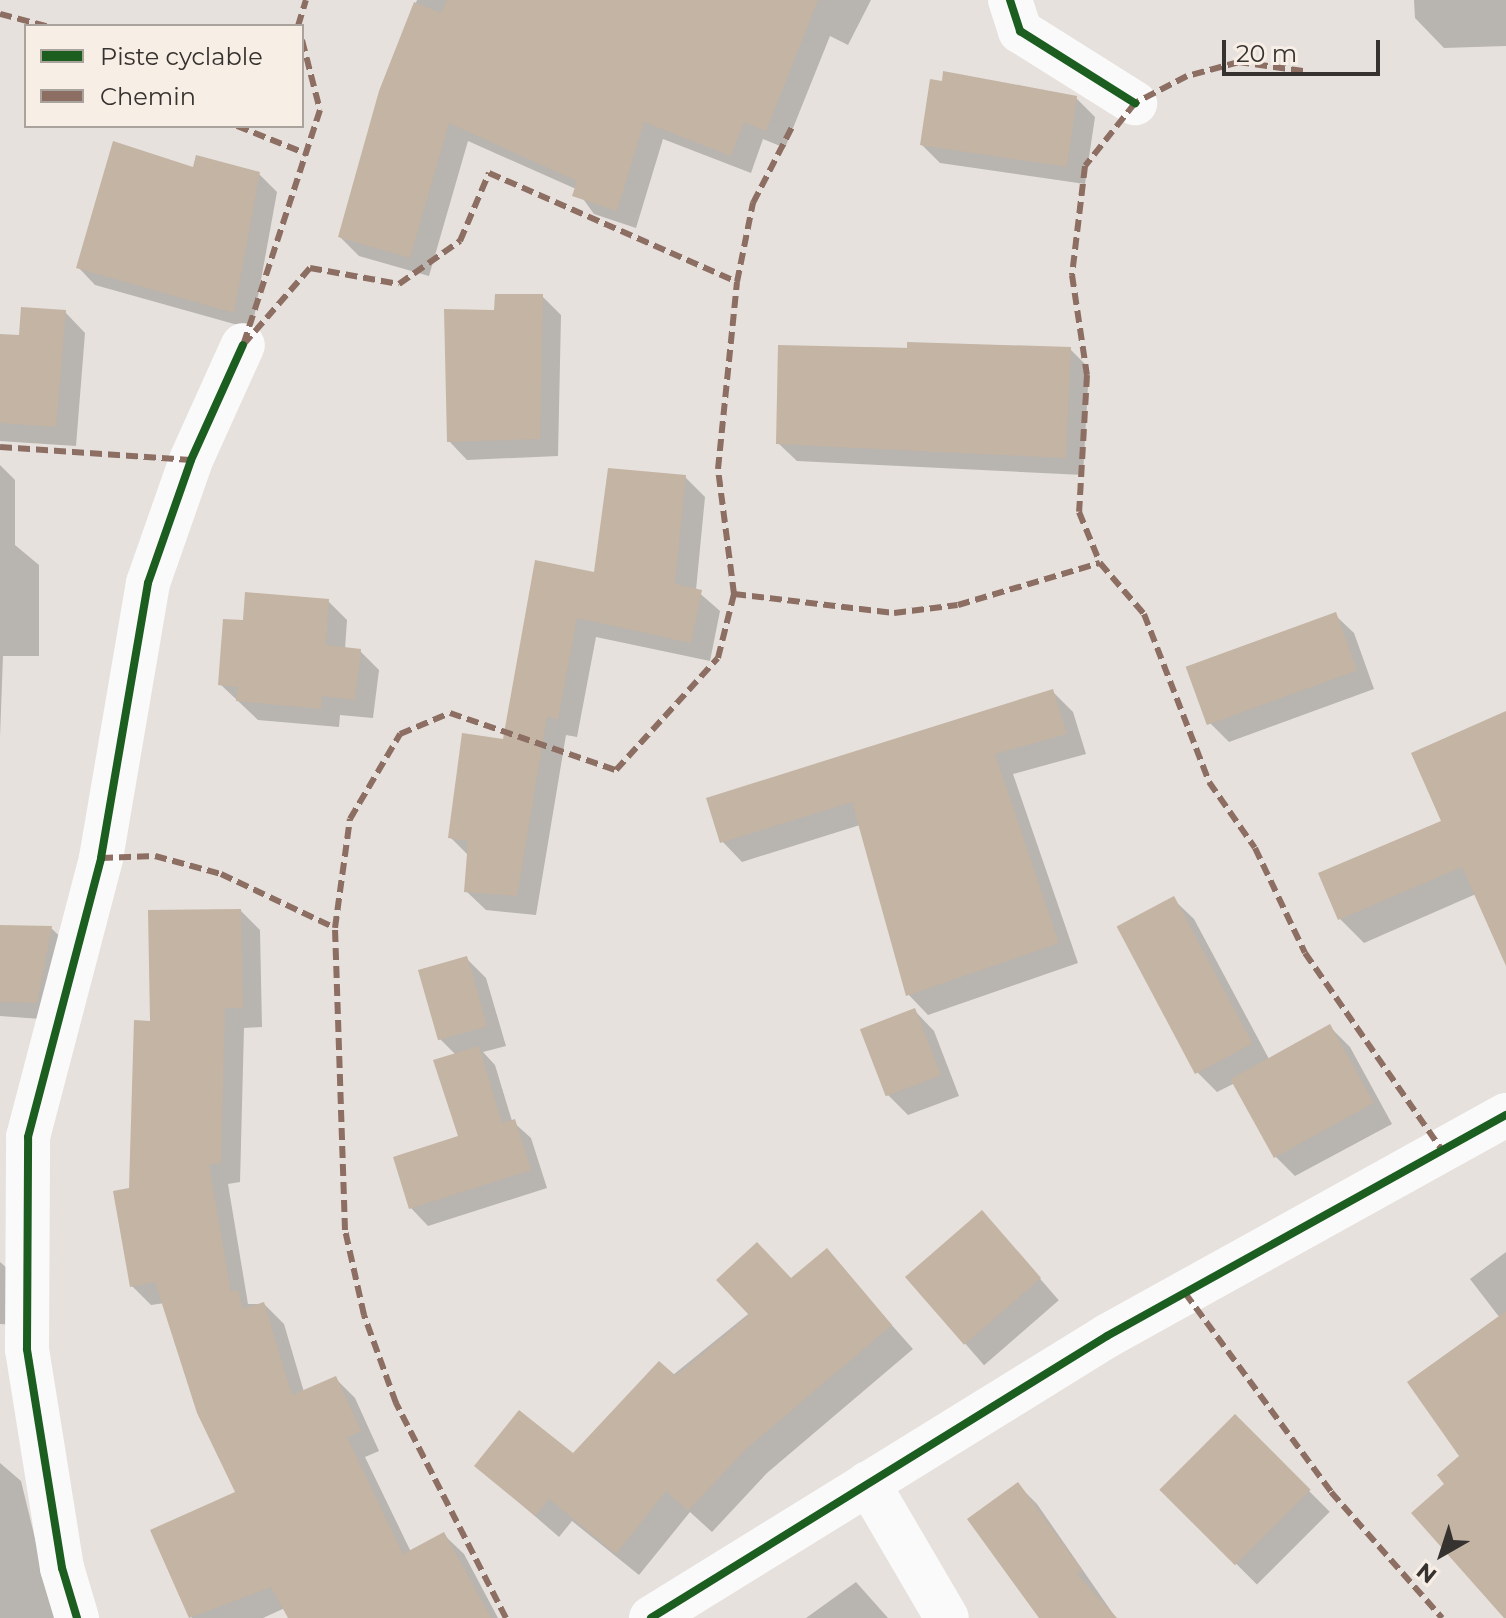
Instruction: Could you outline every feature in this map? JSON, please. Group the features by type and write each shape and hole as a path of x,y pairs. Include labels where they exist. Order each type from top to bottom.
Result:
{"street":[{"path":"1010,0 1020,31 1135,103"},
{"path":"77,1618 62,1568 27,1349 28,1137 101,858 148,583 243,345"},
{"path":"651,1618 1107,1336 1506,1115"},
{"path":"868,1483 947,1618"}],"building":[{"path":"447,0 818,0 766,131 744,122 731,156 644,122 617,211 572,196 577,181 449,123 410,258 338,237 379,91 414,2 441,13"},
{"path":"943,71 1077,96 1067,167 920,145 930,79 942,81"},
{"path":"113,141 193,167 196,155 260,172 234,313 76,268"},
{"path":"495,294 543,294 540,439 447,442 444,309 494,310"},
{"path":"21,307 66,310 56,427 0,423 0,334 19,335"},
{"path":"907,342 1071,347 1066,458 776,444 778,345 907,348"},
{"path":"608,468 686,475 675,584 702,590 691,643 577,618 558,719 547,717 517,896 464,892 468,841 448,838 462,733 503,739 535,560 594,572"},
{"path":"245,592 329,599 326,645 361,649 355,700 322,696 321,709 236,701 238,687 218,685 223,619 243,620"},
{"path":"1336,612 1357,670 1207,725 1186,667"},
{"path":"1053,689 1067,734 995,754 1059,943 906,996 852,802 720,843 706,798"},
{"path":"1506,711 1506,966 1462,867 1338,920 1318,873 1441,821 1411,753"},
{"path":"1174,896 1252,1043 1195,1074 1117,927"},
{"path":"241,909 243,1008 225,1008 221,1163 209,1165 231,1292 238,1290 243,1309 264,1302 292,1395 336,1376 361,1431 347,1437 403,1554 444,1532 491,1618 288,1618 271,1587 189,1618 150,1530 235,1492 197,1413 155,1282 130,1287 113,1191 129,1188 134,1020 150,1021 148,910"},
{"path":"0,925 52,926 37,1003 0,1002"},
{"path":"467,956 487,1026 438,1040 418,970"},
{"path":"915,1008 941,1075 886,1096 860,1029"},
{"path":"1330,1024 1374,1103 1274,1158 1230,1079"},
{"path":"479,1046 502,1123 515,1119 531,1170 409,1209 393,1157 458,1136 433,1060"},
{"path":"982,1210 1041,1278 964,1345 905,1277"},
{"path":"757,1242 791,1278 827,1248 892,1325 745,1450 688,1511 666,1491 616,1554 549,1499 535,1516 474,1466 519,1410 573,1453 659,1361 676,1376 749,1315 716,1280"},
{"path":"1506,1311 1504,1618 1411,1513 1444,1484 1437,1475 1459,1456 1407,1382"},
{"path":"1235,1414 1311,1490 1235,1565 1159,1490"},
{"path":"1018,1482 1082,1570 1077,1574 1117,1618 1039,1618 967,1519"}],"marked path":[{"path":"299,24 306,0"},
{"path":"0,14 38,24"},
{"path":"304,48 320,110 243,345 310,268 399,284 460,241 489,173 737,282"},
{"path":"1303,71 1239,62 1187,76 1135,103 1085,166 1072,275 1087,375 1079,512 1100,563 1144,614 1209,782 1255,848 1305,953 1442,1150"},
{"path":"734,594 718,469 737,282 753,203 792,127"},
{"path":"242,128 307,154"},
{"path":"0,447 191,460"},
{"path":"506,1618 396,1403 364,1315 345,1230 335,928 350,819 400,734 450,713 616,770 718,658 734,594 894,613 958,605 1100,563"},
{"path":"101,858 155,856 221,874 335,928"},
{"path":"1185,1293 1331,1492 1442,1618"}],"cycle path":[{"path":"1010,0 1020,31 1135,103"},
{"path":"77,1618 62,1568 27,1349 28,1137 101,858 148,583 191,460 243,345"},
{"path":"651,1618 1107,1336 1506,1115"}]}
